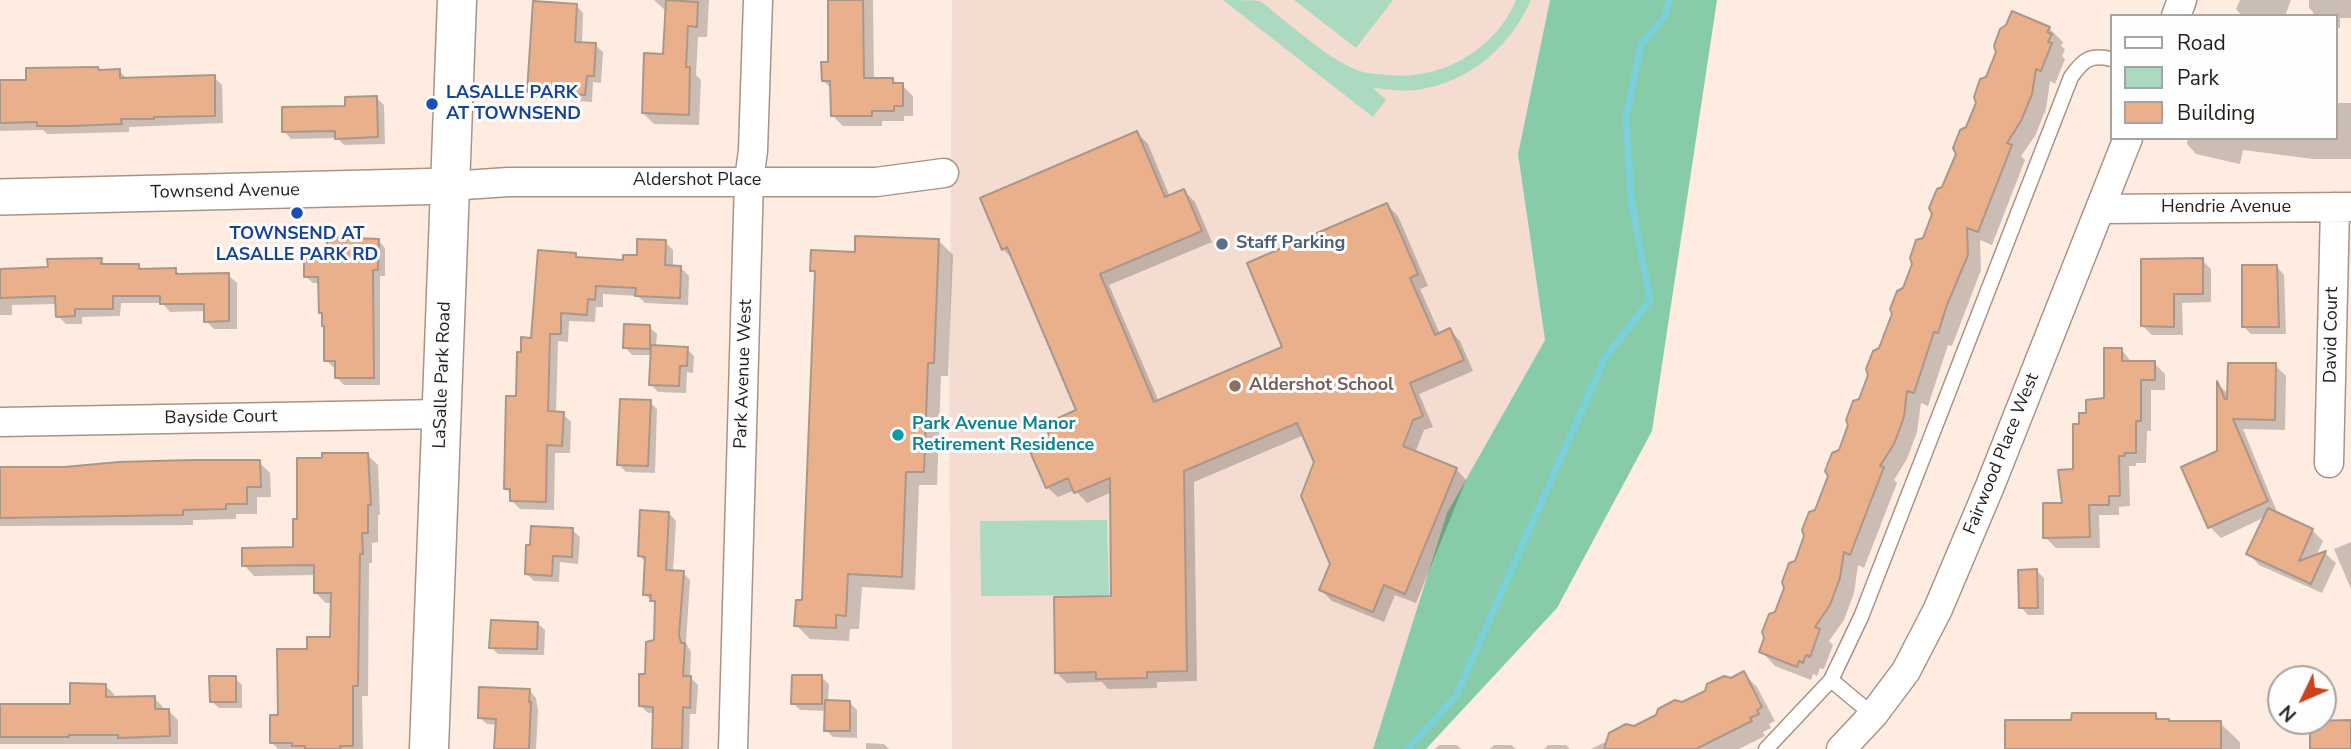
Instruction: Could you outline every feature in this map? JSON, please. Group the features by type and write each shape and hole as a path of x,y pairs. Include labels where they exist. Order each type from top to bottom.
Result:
{"main road":[{"name":"LaSalle Park Road","path":"429,749 457,0"}],"street":[{"name":"Park Avenue West","path":"733,749 749,180 753,151 758,0"},
{"name":"Fairwood Place West","path":"1841,749 1873,715 1906,671 1938,609 2127,140"},
{"name":"Aldershot Place","path":"450,186 508,182 876,181 944,173"},
{"name":"Townsend Avenue","path":"0,197 450,186"},
{"name":"Hendrie Avenue","path":"2101,209 2343,207"},
{"name":"David Court","path":"2329,463 2343,207"},
{"name":"Bayside Court","path":"0,422 442,414"}],"lane":[{"path":"1766,749 1831,680 1861,617 2071,77 2082,62 2099,56 2110,59"},
{"path":"1831,680 1873,715"}],"shaded area":[{"name":"Aldershot School","path":"952,0 1550,0 1518,154 1545,340 1447,513 1373,749 952,749 949,432"}],"green space":[{"path":"1223,0 1260,1 1323,51 1354,69 1373,74 1407,76 1446,67 1464,58 1495,34 1516,0 1531,0 1512,33 1486,60 1470,71 1453,80 1416,90 1373,88 1386,100 1373,117"},
{"path":"1294,0 1393,0 1356,48"},
{"path":"1550,0 1717,0 1652,431 1557,608 1426,749 1373,749 1447,513 1545,340 1518,154"},
{"path":"1107,520 1109,595 981,596 980,521"}],"building":[{"path":"666,0 698,2 697,27 688,26 686,67 690,67 689,115 642,113 644,53 663,54"},
{"path":"828,0 863,0 864,78 893,78 893,83 903,83 903,106 894,106 894,111 872,111 872,116 831,116 830,81 822,81 821,62 828,62"},
{"path":"533,1 577,4 575,42 596,43 594,76 587,76 585,95 527,92"},
{"path":"2012,11 2050,27 2047,32 2052,34 2048,42 2052,43 2041,71 2036,69 2032,94 2021,121 2007,143 2012,145 1978,232 1967,228 1968,255 1938,333 1934,332 1914,393 1907,391 1904,417 1894,444 1880,466 1884,467 1850,555 1844,552 1840,578 1830,605 1815,627 1820,629 1810,657 1806,655 1803,663 1799,661 1797,667 1759,652 1764,638 1762,632 1769,614 1775,612 1789,563 1795,561 1804,536 1802,530 1809,512 1815,510 1828,476 1825,471 1832,453 1839,450 1853,401 1859,399 1873,351 1879,348 1892,314 1890,309 1897,291 1903,288 1912,264 1910,258 1916,240 1923,238 1932,214 1929,208 1937,189 1942,187 1956,154 1953,148 1976,103 1974,97 1980,79 1986,77 1996,52 1994,46 2000,29 2006,25"},
{"path":"98,67 99,70 120,69 120,78 215,75 215,116 121,119 122,124 70,126 37,126 37,122 0,123 0,80 26,80 26,68"},
{"path":"377,96 378,137 335,139 335,131 282,132 282,107 345,106 345,97"},
{"path":"1137,131 1165,197 1184,189 1202,231 1100,274 1154,402 1282,347 1247,263 1387,203 1418,274 1410,278 1435,335 1450,328 1464,360 1410,383 1423,416 1413,420 1403,446 1457,468 1405,594 1384,585 1373,612 1319,590 1330,564 1301,496 1314,462 1297,423 1184,471 1187,671 1147,672 1147,678 1096,679 1096,672 1055,673 1054,597 1111,596 1110,478 1074,493 1068,478 1046,488 1028,447 1050,438 1045,424 1076,410 1007,247 1002,250 980,198"},
{"name":"Park Avenue Manor Retirement Residence","path":"855,236 939,239 934,363 928,363 924,472 906,472 902,577 848,574 846,616 836,615 836,628 794,626 796,600 802,600 815,271 810,271 811,250 855,252"},
{"path":"327,237 379,239 378,270 373,270 374,378 335,378 335,361 324,361 324,326 322,313 319,313 318,277 304,277 304,254 327,254"},
{"path":"637,239 666,240 665,265 681,266 680,298 635,296 636,288 596,286 595,300 588,299 587,315 561,313 561,334 550,334 548,411 564,412 562,446 547,445 546,502 510,501 510,489 504,489 506,396 516,396 517,352 521,352 521,337 531,338 538,250 576,253 576,257 623,260 623,255 637,255"},
{"path":"102,258 101,264 139,264 139,269 176,268 176,274 229,273 229,321 204,322 204,304 160,304 160,296 113,296 113,309 75,309 75,316 56,317 55,296 0,298 0,269 48,267 47,259"},
{"path":"2203,258 2203,294 2174,294 2174,327 2141,326 2141,259"},
{"path":"2242,265 2277,265 2279,327 2242,327"},
{"path":"624,324 650,325 650,349 623,348"},
{"path":"651,345 688,347 687,366 680,366 679,386 649,385"},
{"path":"2104,348 2122,348 2122,361 2155,361 2155,380 2141,380 2141,421 2136,421 2136,453 2119,456 2120,496 2109,496 2109,505 2089,505 2090,537 2043,538 2043,503 2062,503 2058,470 2073,469 2073,424 2079,424 2079,413 2086,413 2086,400 2104,398"},
{"path":"2228,363 2276,363 2275,420 2233,419 2268,501 2208,528 2181,467 2217,451 2217,381 2227,399"},
{"path":"620,399 651,400 648,466 617,465"},
{"path":"322,453 368,453 371,505 368,505 368,533 362,533 363,554 360,554 358,686 353,686 353,746 340,746 341,749 305,749 305,746 292,746 292,743 270,743 270,715 278,715 277,649 307,649 307,637 330,637 331,593 314,593 314,565 242,566 242,548 293,547 293,519 297,519 297,458 322,458"},
{"path":"192,460 260,460 261,487 247,487 247,504 226,504 226,509 183,510 183,515 0,518 0,467 64,467"},
{"path":"2268,508 2313,529 2299,561 2326,551 2311,584 2246,554"},
{"path":"640,510 669,512 666,570 684,571 679,635 681,643 685,643 683,676 691,676 690,708 683,707 682,749 652,749 653,707 639,706 639,674 645,674 646,642 654,640 655,601 650,601 651,595 643,595 645,557 638,556"},
{"path":"531,526 573,528 572,557 553,556 552,576 525,574 526,545 530,545"},
{"path":"2037,569 2038,608 2019,608 2018,570"},
{"path":"491,620 538,622 537,649 489,648"},
{"path":"1744,671 1762,707 1757,710 1759,714 1750,718 1752,721 1696,749 1604,749 1609,733 1626,724 1634,726 1656,715 1658,709 1675,700 1682,702 1705,691 1707,684 1724,676 1731,678"},
{"path":"792,675 822,675 822,704 791,704"},
{"path":"209,676 236,676 236,702 210,702"},
{"path":"70,683 106,684 106,697 155,696 155,709 169,709 170,736 0,737 0,704 70,704"},
{"path":"479,687 530,689 529,749 494,749 496,719 478,718"},
{"path":"825,700 850,701 850,731 824,731"},
{"path":"2072,713 2156,713 2156,719 2169,721 2221,721 2221,749 2005,749 2005,720 2071,720"},
{"path":"2337,720 2351,720 2351,749 2310,749 2310,735 2337,735"}],"waterway":[{"path":"1408,749 1456,696 1605,358 1650,300 1631,199 1626,117 1641,45 1665,16 1669,0"}],"place":[{"name":"LASALLE PARK AT TOWNSEND","path":"432,104"},
{"name":"TOWNSEND AT LASALLE PARK RD","path":"297,213"},
{"name":"Staff Parking","path":"1222,244"},
{"name":"Aldershot School","path":"1235,386"},
{"name":"Park Avenue Manor Retirement Residence","path":"898,435"}]}
